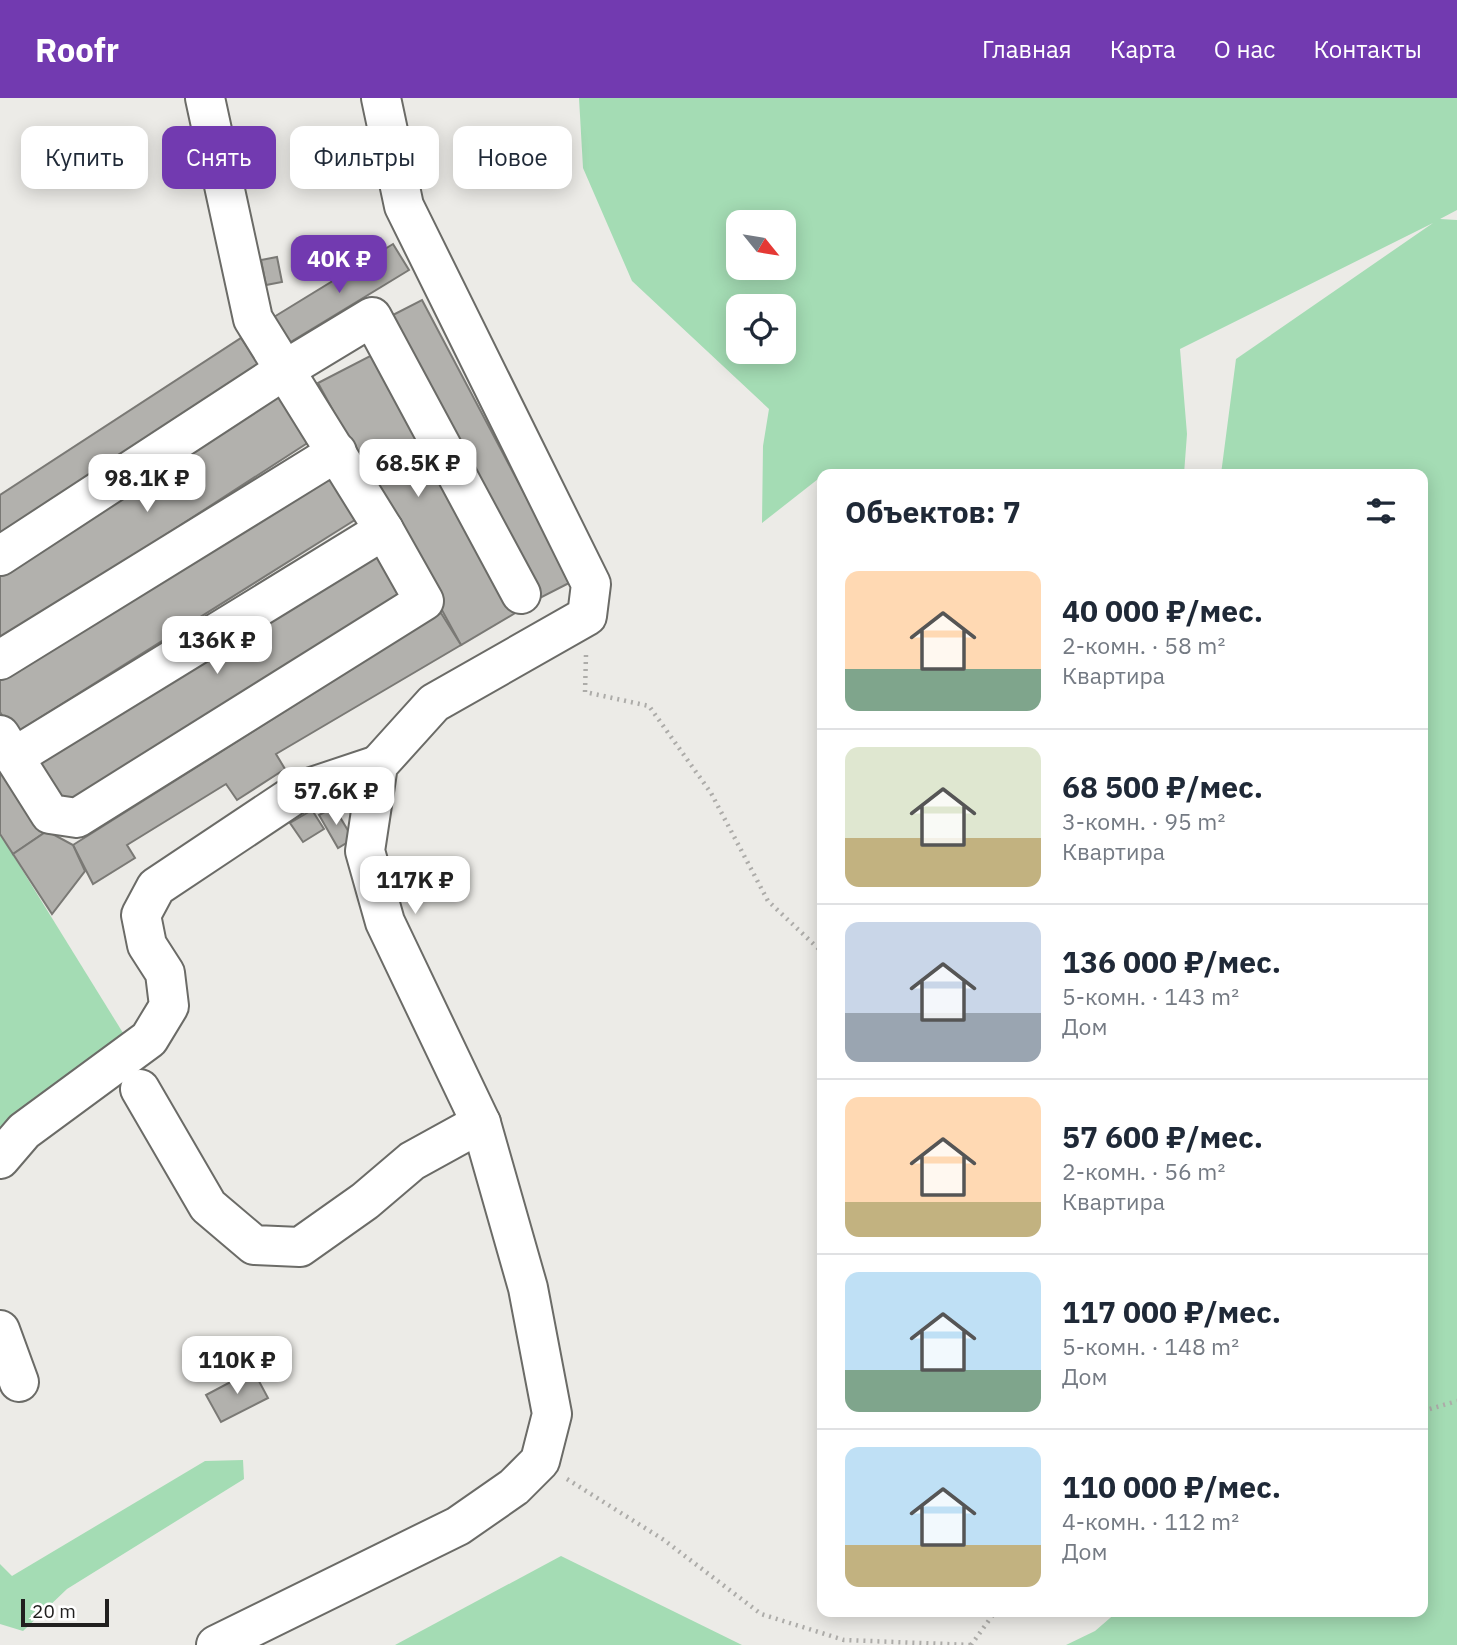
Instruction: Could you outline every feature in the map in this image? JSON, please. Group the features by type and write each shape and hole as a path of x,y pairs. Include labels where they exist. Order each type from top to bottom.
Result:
{"street":[{"path":"205,98 253,319 337,452 384,530 424,601 77,818 50,814 7,746 384,530"},
{"path":"0,1159 24,1131 149,1040 169,1006 164,973 146,945 141,915 156,887 300,791 378,765 434,703 587,616 591,584 404,206 381,98"},
{"path":"0,556 286,369 372,317 521,594"},
{"path":"0,660 337,452"},
{"path":"216,1645 458,1526 514,1487 540,1461 552,1415 528,1287 481,1123 385,922 365,851 378,765"},
{"path":"140,1088 208,1206 254,1245 300,1247 365,1201 412,1161 481,1123"},
{"path":"0,1330 19,1382"}],"path":[{"path":"587,616 585,692 649,706 711,793 768,901 817,947"},
{"path":"1428,1409 1457,1401"},
{"path":"540,1461 664,1540 761,1614 844,1640 971,1645 991,1617"}],"green space":[{"path":"579,98 1457,98 1457,210 1440,219 1457,220 1457,1645 1066,1645 1095,1631 1111,1617 1428,1617 1428,469 1222,469 1236,359 1433,223 1180,349 1187,434 1184,469 817,469 817,480 762,523 763,446 769,409 632,281 583,168"},
{"path":"0,834 128,1041 0,1139"},
{"path":"243,1460 244,1479 67,1589 23,1631 0,1624 0,1564 12,1576 205,1461"},
{"path":"561,1556 742,1645 395,1645"}],"building":[{"path":"393,244 409,270 284,346 269,320"},
{"path":"277,257 282,282 266,285 261,260"},
{"path":"422,300 571,582 538,599 389,317"},
{"path":"241,338 259,365 0,533 0,495"},
{"path":"374,354 517,612 461,645 318,383"},
{"path":"279,395 309,442 0,642 0,575"},
{"path":"329,470 358,518 14,734 0,712 0,677"},
{"path":"371,547 400,594 62,806 33,759"},
{"path":"441,613 461,645 276,754 285,769 237,800 226,784 127,845 135,858 93,884 73,845"},
{"path":"0,762 47,831 13,854 0,834"},
{"path":"334,807 353,839 338,848 319,815"},
{"path":"312,810 324,829 303,842 290,823"},
{"path":"47,831 73,845 85,871 52,914 13,854"},
{"path":"253,1370 268,1398 221,1422 206,1395"}]}
